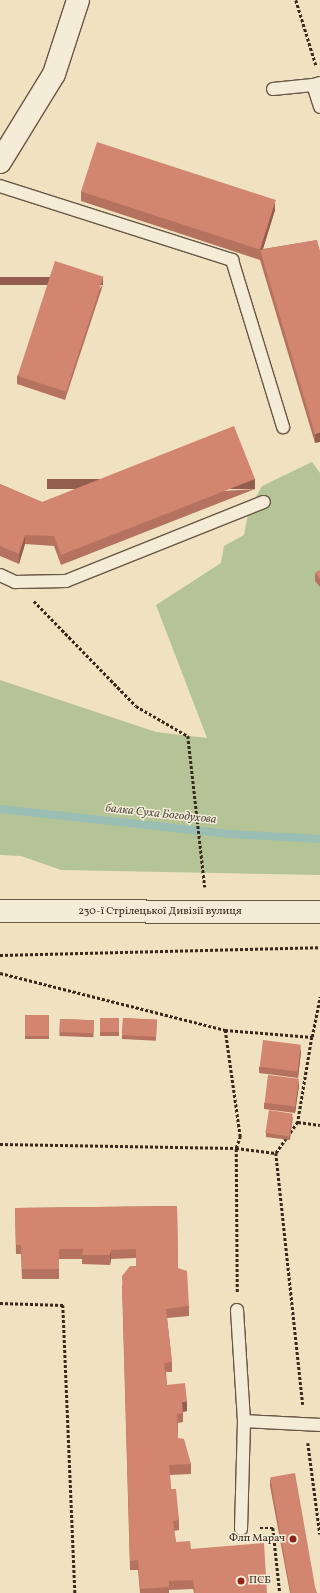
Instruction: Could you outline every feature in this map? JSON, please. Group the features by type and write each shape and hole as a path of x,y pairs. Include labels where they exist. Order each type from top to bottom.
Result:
{"street":[{"path":"0,162 54,74 78,0"},
{"name":"230-ї Стрілецької Дивізії вулиця","path":"0,911 320,912"}],"lane":[{"path":"273,89 317,80 320,107"},
{"path":"0,186 232,260 283,427"},
{"path":"0,575 15,582 66,581 264,502"},
{"path":"237,1310 244,1421 241,1529"},
{"path":"244,1421 320,1425"}],"path":[{"path":"296,0 317,80"},
{"path":"15,582 136,706 188,736 197,803 208,912"},
{"path":"0,955 320,947"},
{"path":"0,973 225,1030 312,1037"},
{"path":"320,997 298,1122 276,1153 305,1424 320,1534"},
{"path":"225,1030 240,1137 236,1148 237,1310"},
{"path":"298,1122 320,1125"},
{"path":"0,1144 236,1148 276,1153"},
{"path":"0,1303 63,1306 75,1593"},
{"path":"241,1529 273,1528 280,1593"}],"green space":[{"path":"312,462 320,473 320,875 61,870 21,856 0,855 0,680 156,732 207,738 156,605 221,563 224,546 244,535 249,509 262,486"}],"building":[{"path":"97,142 276,200 260,250 81,191"},
{"path":"317,240 320,251 320,432 315,434 260,250"},
{"path":"55,261 104,277 66,392 18,376"},
{"path":"234,426 255,479 61,555 54,536 25,535 19,554 0,546 0,484 42,502"},
{"path":"320,570 320,579 315,573"},
{"path":"25,1015 49,1015 49,1036 25,1036"},
{"path":"100,1018 119,1018 119,1032 100,1032"},
{"path":"123,1018 157,1020 156,1037 122,1035"},
{"path":"60,1019 94,1020 94,1033 60,1032"},
{"path":"263,1040 301,1045 297,1071 260,1067"},
{"path":"268,1075 299,1079 295,1107 265,1103"},
{"path":"269,1110 293,1114 289,1136 265,1133"},
{"path":"177,1206 178,1268 187,1271 189,1306 166,1309 172,1362 164,1363 167,1385 185,1383 187,1401 182,1402 183,1413 177,1414 178,1438 184,1439 191,1464 169,1465 171,1489 176,1489 179,1520 173,1521 176,1542 190,1541 191,1549 264,1543 267,1593 195,1593 193,1580 169,1581 169,1587 140,1589 138,1560 130,1561 122,1276 130,1266 136,1266 136,1249 111,1250 110,1255 82,1255 83,1249 59,1249 59,1269 22,1269 21,1245 16,1245 15,1208"},
{"name":"Флп Марач","path":"295,1473 316,1593 291,1593 270,1477"}],"waterway":[{"name":"балка Суха Богодухова","path":"0,809 230,834 320,839"}],"place":[{"name":"Флп Марач","path":"293,1539"},
{"name":"ПСБ","path":"241,1581"}]}
